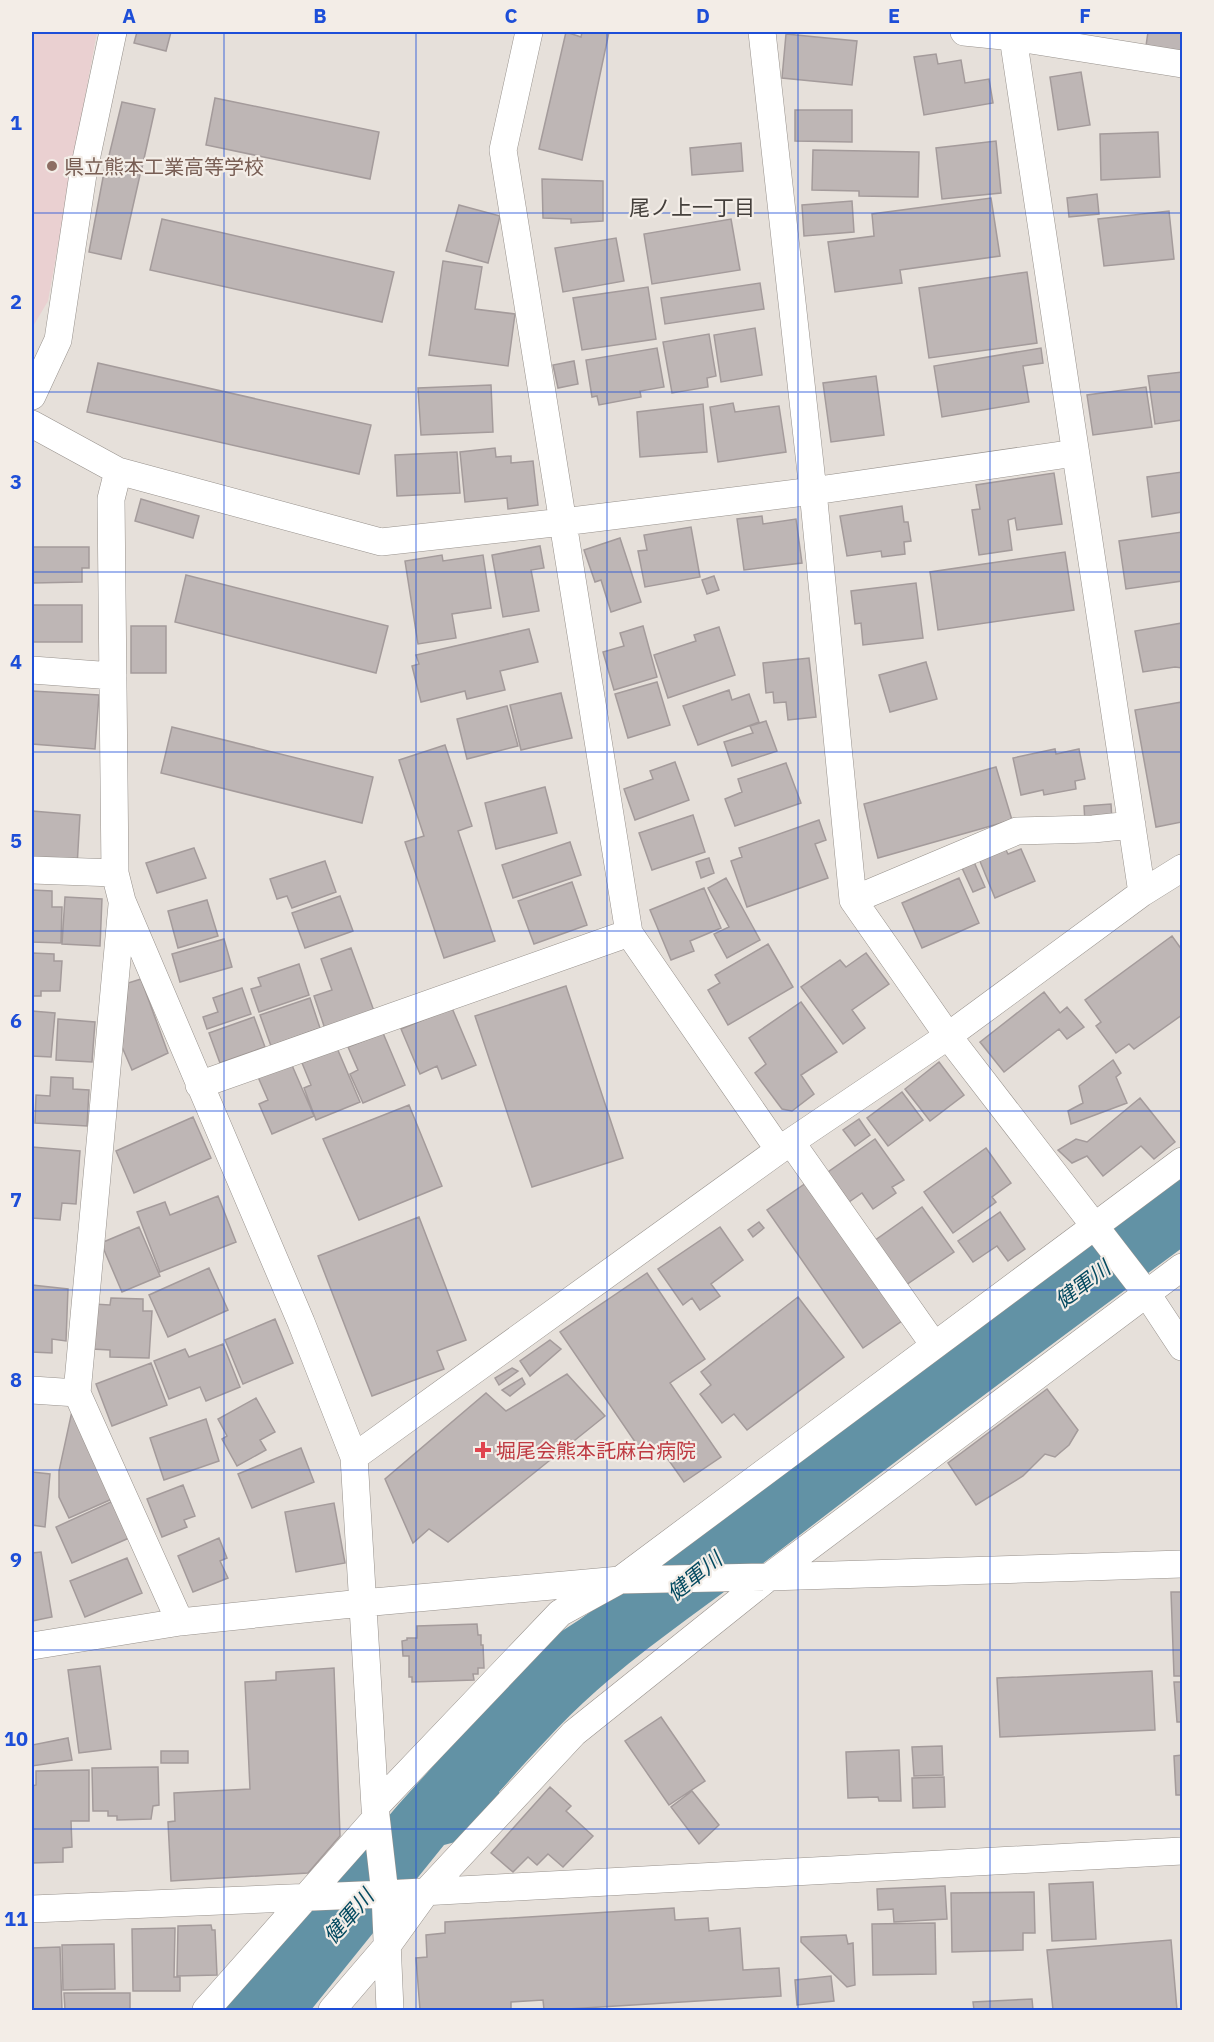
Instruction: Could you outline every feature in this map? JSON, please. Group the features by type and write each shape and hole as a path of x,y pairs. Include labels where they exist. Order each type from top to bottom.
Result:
{"street":[{"path":"32,396 58,340 83,174 113,32"},
{"path":"529,32 503,150 629,933 934,1345"},
{"path":"762,32 813,491 853,900 948,1036 1147,1294 1182,1347"},
{"path":"964,32 1013,34 1182,64"},
{"path":"1013,34 1142,893"},
{"path":"32,424 118,471 381,542 813,491 1076,453"},
{"path":"118,471 111,499 115,873 122,901 301,1322 354,1457 376,1812 385,1894 390,2010"},
{"path":"32,670 113,676"},
{"path":"853,900 1017,831 1093,830 1132,825"},
{"path":"354,1457 785,1146 948,1036 1142,893 1182,867"},
{"path":"32,870 115,873"},
{"path":"122,901 77,1393 180,1622"},
{"path":"199,1084 629,933"},
{"path":"206,2010 376,1812 560,1613 620,1580 1182,1161"},
{"path":"332,2010 387,1946 426,1892 574,1733 769,1577 1182,1267"},
{"path":"32,1390 77,1393"},
{"path":"32,1646 180,1622 620,1580 1182,1564"},
{"path":"32,1909 426,1892 1182,1851"}],"shaded area":[{"name":"県立熊本工業高等学校","path":"32,32 97,32 48,301 32,328"}],"water":[{"name":"健軍川","path":"1182,1172 1182,1248 653,1645 595,1692 525,1763 499,1792 502,1797 459,1841 444,1845 311,2010 224,2010 398,1805 545,1642 706,1529"}],"building":[{"path":"137,32 171,32 166,51 134,43"},
{"path":"566,32 581,37 582,32 609,32 582,160 539,149"},
{"path":"1148,32 1182,32 1182,53 1146,46"},
{"path":"786,34 857,41 852,85 782,78"},
{"path":"936,54 938,64 961,60 965,83 989,79 993,103 924,115 914,57"},
{"path":"1081,72 1090,125 1058,130 1050,77"},
{"path":"215,98 379,132 370,179 206,145"},
{"path":"122,102 155,109 141,172 107,164"},
{"path":"795,110 852,110 852,142 795,141"},
{"path":"1158,132 1160,177 1101,180 1100,134"},
{"path":"996,141 1001,193 942,199 936,148"},
{"path":"741,143 743,171 692,175 690,148"},
{"path":"813,150 919,152 918,197 859,196 859,191 812,190"},
{"path":"105,167 140,175 121,259 89,252"},
{"path":"542,179 603,181 603,221 571,223 571,219 543,218"},
{"path":"1097,194 1099,214 1069,217 1067,198"},
{"path":"991,198 1000,256 900,270 902,283 835,292 828,242 874,236 872,214"},
{"path":"852,201 854,232 804,236 802,205"},
{"path":"459,205 500,216 488,263 446,251"},
{"path":"1169,211 1174,259 1104,266 1098,219"},
{"path":"162,219 394,272 382,322 150,270"},
{"path":"731,219 740,270 652,284 644,234"},
{"path":"616,238 624,281 563,292 555,248"},
{"path":"443,261 482,267 475,309 515,314 508,366 429,355"},
{"path":"1027,272 1037,343 929,358 919,288"},
{"path":"760,283 764,309 665,324 661,298"},
{"path":"648,287 656,339 582,350 573,298"},
{"path":"755,328 762,375 721,382 714,335"},
{"path":"709,334 716,376 707,378 708,387 672,393 663,342"},
{"path":"657,348 664,387 640,391 641,397 599,405 597,396 592,397 586,360"},
{"path":"1041,348 1043,363 1023,366 1029,402 942,417 934,366"},
{"path":"574,361 578,384 558,388 553,365"},
{"path":"98,363 371,425 359,474 87,412"},
{"path":"1182,372 1182,420 1155,424 1148,376"},
{"path":"876,376 884,435 831,442 823,383"},
{"path":"491,385 493,432 421,435 418,388"},
{"path":"1146,387 1152,427 1093,435 1087,395"},
{"path":"733,403 735,412 779,406 786,452 718,462 710,407"},
{"path":"703,404 707,452 640,457 637,412"},
{"path":"495,448 496,457 511,456 511,463 533,461 538,505 508,509 507,498 465,502 460,452"},
{"path":"457,452 460,493 397,496 395,455"},
{"path":"1182,472 1182,512 1152,517 1147,477"},
{"path":"1054,473 1062,524 1017,530 1015,518 1008,520 1012,550 979,555 972,510 980,509 976,485"},
{"path":"141,499 199,516 193,538 135,521"},
{"path":"902,506 904,522 908,522 911,541 904,542 905,554 882,557 881,551 847,556 840,516"},
{"path":"762,516 763,524 796,519 802,563 744,570 737,519"},
{"path":"691,527 700,577 645,587 638,551 647,550 644,535"},
{"path":"1182,532 1182,581 1126,589 1119,541"},
{"path":"620,538 641,602 611,612 601,580 595,582 584,550"},
{"path":"540,546 544,568 531,570 539,611 503,617 492,555"},
{"path":"33,547 89,547 89,568 82,568 82,582 33,583"},
{"path":"1065,552 1074,610 938,630 930,572"},
{"path":"442,555 443,561 483,555 491,608 452,614 456,638 418,644 405,561"},
{"path":"186,575 388,626 376,673 175,622"},
{"path":"714,576 719,590 707,594 702,580"},
{"path":"916,583 923,638 863,645 861,623 855,624 851,591"},
{"path":"32,605 82,605 82,642 32,642"},
{"path":"1182,623 1182,668 1143,672 1135,631"},
{"path":"131,626 166,626 166,673 131,673"},
{"path":"643,626 657,677 614,690 603,652 624,646 620,633"},
{"path":"719,627 735,675 668,698 654,655 696,641 694,635"},
{"path":"529,629 538,662 500,671 505,690 467,699 465,691 421,702 412,666 419,664 416,655"},
{"path":"809,658 816,717 788,720 786,702 774,703 773,692 766,693 763,663"},
{"path":"926,662 937,699 890,712 879,675"},
{"path":"657,682 670,725 628,738 615,694"},
{"path":"729,690 732,700 749,694 759,722 698,745 683,706"},
{"path":"32,691 99,695 95,749 32,744"},
{"path":"561,693 572,738 521,750 510,705"},
{"path":"1182,702 1182,822 1156,827 1135,710"},
{"path":"507,706 518,746 467,759 457,719"},
{"path":"766,721 777,751 732,766 724,742 753,733 750,726"},
{"path":"172,727 373,777 362,823 161,773"},
{"path":"445,745 472,826 458,831 495,941 444,958 405,842 424,836 399,760"},
{"path":"1055,749 1056,754 1079,749 1085,779 1075,781 1076,789 1044,795 1043,790 1021,795 1013,758"},
{"path":"675,762 689,800 635,820 624,789 653,779 650,771"},
{"path":"786,763 801,803 735,826 725,799 742,792 738,779"},
{"path":"996,767 1012,820 878,858 864,804"},
{"path":"545,787 557,833 496,849 485,803"},
{"path":"1111,804 1112,821 1085,823 1084,806"},
{"path":"32,811 80,815 77,867 32,864"},
{"path":"693,815 705,852 652,870 639,833"},
{"path":"819,820 826,840 815,844 828,878 747,907 731,861 742,857 739,848"},
{"path":"570,842 581,875 513,898 502,865"},
{"path":"194,848 206,878 157,893 146,863"},
{"path":"1005,848 1008,854 1021,849 1035,881 995,898 979,859"},
{"path":"709,858 714,873 701,878 696,862"},
{"path":"325,861 336,892 292,908 287,896 277,899 270,879"},
{"path":"974,862 985,887 973,892 962,868"},
{"path":"726,878 760,940 727,958 714,934 729,927 708,888"},
{"path":"959,878 979,923 922,948 902,903"},
{"path":"572,882 587,925 534,944 518,901"},
{"path":"704,888 721,928 690,941 694,951 671,960 650,910"},
{"path":"32,890 52,891 52,907 62,907 61,943 32,942"},
{"path":"340,896 353,931 305,948 292,913"},
{"path":"65,897 102,899 100,946 62,944"},
{"path":"207,900 218,936 178,948 168,911"},
{"path":"1172,936 1182,950 1182,1015 1134,1049 1129,1044 1116,1053 1096,1026 1101,1022 1085,1000"},
{"path":"224,939 232,967 180,982 172,954"},
{"path":"768,944 793,987 728,1025 708,990 720,983 715,975"},
{"path":"351,948 374,1011 325,1029 314,996 332,990 321,959"},
{"path":"32,953 54,954 54,961 62,961 60,991 41,991 41,996 32,996"},
{"path":"866,953 889,984 852,1010 865,1028 843,1044 801,987 840,960 846,967"},
{"path":"299,964 309,995 259,1012 251,989 261,986 258,978"},
{"path":"141,979 168,1053 132,1070 122,1047 128,983"},
{"path":"566,986 623,1158 532,1187 475,1016"},
{"path":"242,988 251,1014 207,1029 203,1017 218,1012 213,998"},
{"path":"1044,992 1060,1013 1067,1007 1084,1027 1067,1039 1059,1029 1004,1072 980,1042"},
{"path":"310,998 320,1028 271,1046 260,1015"},
{"path":"801,1002 837,1052 801,1075 814,1094 792,1111 782,1109 755,1073 766,1064 749,1038"},
{"path":"452,1008 476,1065 442,1079 437,1066 420,1074 401,1029"},
{"path":"32,1011 55,1013 51,1057 32,1056"},
{"path":"254,1017 265,1047 220,1063 209,1033"},
{"path":"58,1019 95,1022 92,1062 56,1060"},
{"path":"383,1033 405,1085 363,1103 350,1074 358,1070 348,1047"},
{"path":"337,1048 360,1102 316,1120 304,1088 311,1085 302,1063"},
{"path":"1113,1060 1121,1073 1116,1077 1127,1103 1071,1124 1068,1111 1083,1103 1079,1086"},
{"path":"939,1062 964,1095 930,1121 905,1089"},
{"path":"291,1063 314,1116 272,1134 259,1104 268,1100 258,1077"},
{"path":"51,1077 73,1078 73,1089 89,1090 87,1126 35,1123 36,1095 50,1096"},
{"path":"902,1092 923,1120 888,1146 867,1118"},
{"path":"1140,1098 1175,1142 1154,1159 1141,1146 1103,1176 1087,1156 1072,1163 1058,1150 1076,1139 1087,1142"},
{"path":"409,1105 442,1186 359,1220 323,1139"},
{"path":"193,1117 211,1158 134,1193 116,1151"},
{"path":"859,1119 870,1135 855,1146 843,1130"},
{"path":"875,1139 904,1180 892,1187 896,1193 873,1209 862,1193 849,1202 828,1172"},
{"path":"32,1147 80,1151 76,1204 62,1203 60,1220 32,1218"},
{"path":"986,1148 1011,1183 992,1197 996,1202 953,1233 924,1192"},
{"path":"806,1183 902,1321 863,1348 767,1210"},
{"path":"218,1196 236,1242 160,1272 137,1212 165,1202 170,1215"},
{"path":"922,1207 954,1252 906,1285 874,1241"},
{"path":"1000,1212 1025,1249 1008,1261 997,1246 973,1262 958,1241"},
{"path":"419,1217 466,1340 437,1351 444,1369 372,1396 318,1256"},
{"path":"759,1222 764,1228 753,1237 748,1230"},
{"path":"139,1227 160,1276 122,1292 101,1243"},
{"path":"720,1227 743,1260 711,1284 720,1296 700,1310 692,1298 683,1305 658,1269"},
{"path":"209,1268 228,1310 168,1337 149,1295"},
{"path":"647,1273 705,1359 670,1383 721,1457 684,1482 658,1445 644,1455 560,1332"},
{"path":"32,1285 68,1289 66,1341 52,1339 52,1353 32,1352"},
{"path":"798,1297 844,1357 747,1430 734,1414 722,1423 700,1394 711,1385 701,1372"},
{"path":"111,1298 143,1299 143,1311 152,1311 149,1358 110,1357 110,1350 92,1349 94,1304 110,1305"},
{"path":"275,1319 293,1363 243,1384 225,1340"},
{"path":"550,1340 561,1349 530,1376 520,1361"},
{"path":"223,1344 240,1387 206,1401 200,1387 169,1399 154,1361 185,1349 189,1357"},
{"path":"151,1363 167,1405 112,1426 96,1384"},
{"path":"512,1368 518,1371 499,1385 495,1378"},
{"path":"567,1374 605,1416 448,1542 429,1529 413,1543 385,1479 486,1393 506,1411"},
{"path":"522,1378 525,1384 510,1396 502,1390"},
{"path":"1047,1389 1078,1430 1069,1445 1055,1457 1045,1454 1023,1476 976,1505 948,1463"},
{"path":"256,1398 275,1432 260,1440 266,1450 237,1466 222,1439 227,1436 218,1419"},
{"path":"72,1411 112,1499 69,1518 59,1497 59,1471"},
{"path":"206,1419 219,1461 164,1480 150,1438"},
{"path":"301,1448 314,1482 252,1508 238,1474"},
{"path":"32,1472 50,1474 45,1527 32,1525"},
{"path":"183,1485 195,1516 184,1520 187,1527 162,1537 147,1499"},
{"path":"113,1501 129,1538 72,1563 56,1527"},
{"path":"334,1503 345,1563 296,1572 285,1512"},
{"path":"219,1538 227,1558 220,1561 228,1578 193,1592 178,1556"},
{"path":"41,1552 52,1617 32,1621 32,1553"},
{"path":"127,1558 142,1593 85,1617 70,1581"},
{"path":"1171,1592 1182,1592 1182,1676 1174,1676"},
{"path":"477,1624 478,1635 481,1635 481,1645 483,1645 484,1668 478,1668 478,1674 473,1674 474,1680 412,1682 412,1677 409,1677 409,1656 403,1656 402,1641 407,1638 417,1638 417,1626"},
{"path":"100,1666 111,1749 79,1753 68,1670"},
{"path":"334,1668 340,1836 308,1873 171,1881 168,1822 175,1821 174,1793 250,1789 245,1682 276,1680 276,1672"},
{"path":"1152,1671 1155,1730 1000,1737 997,1678"},
{"path":"1174,1682 1182,1682 1182,1722 1177,1722"},
{"path":"661,1717 705,1781 669,1805 625,1741"},
{"path":"68,1738 72,1760 32,1766 32,1745"},
{"path":"942,1746 943,1775 914,1776 912,1747"},
{"path":"899,1750 901,1801 879,1801 878,1797 848,1798 846,1752"},
{"path":"161,1751 188,1751 188,1763 161,1763"},
{"path":"1182,1755 1182,1795 1176,1795 1174,1756"},
{"path":"158,1767 159,1805 153,1806 151,1819 117,1820 117,1816 108,1816 108,1811 93,1811 92,1768"},
{"path":"89,1770 89,1821 71,1821 72,1847 63,1848 63,1862 32,1863 32,1786 36,1785 36,1771"},
{"path":"944,1777 945,1807 913,1808 912,1778"},
{"path":"550,1787 571,1806 566,1811 593,1836 563,1867 548,1854 537,1865 528,1857 513,1872 491,1853"},
{"path":"692,1791 719,1825 699,1844 671,1807"},
{"path":"1093,1882 1096,1939 1052,1941 1049,1884"},
{"path":"945,1886 947,1919 894,1922 893,1909 878,1910 877,1889"},
{"path":"1034,1892 1035,1933 1023,1933 1023,1950 952,1952 951,1893"},
{"path":"674,1908 675,1920 708,1918 709,1931 740,1928 743,1970 779,1968 781,1996 551,2010 544,2010 543,2000 511,2002 511,2010 420,2010 416,1958 427,1957 426,1935 445,1933 445,1922"},
{"path":"935,1923 936,1974 873,1975 872,1924"},
{"path":"211,1925 212,1930 215,1930 217,1975 177,1976 178,1926"},
{"path":"175,1928 174,1977 180,1977 180,1991 133,1991 132,1929"},
{"path":"846,1935 848,1944 853,1943 855,1985 847,1987 801,1942 801,1937"},
{"path":"1171,1940 1177,2010 1053,2010 1047,1950"},
{"path":"114,1944 115,1989 63,1990 62,1945"},
{"path":"60,1947 62,2010 32,2010 32,1948"},
{"path":"831,1976 834,2001 797,2005 795,1980"},
{"path":"64,1993 130,1993 130,2008 129,2010 65,2010"},
{"path":"1032,1999 1033,2010 974,2010 973,2002"}],"place":[{"name":"県立熊本工業高等学校","path":"52,166"},
{"name":"堀尾会熊本託麻台病院","path":"483,1450"}],"district":[{"name":"尾ノ上一丁目","path":"692,207"}]}
